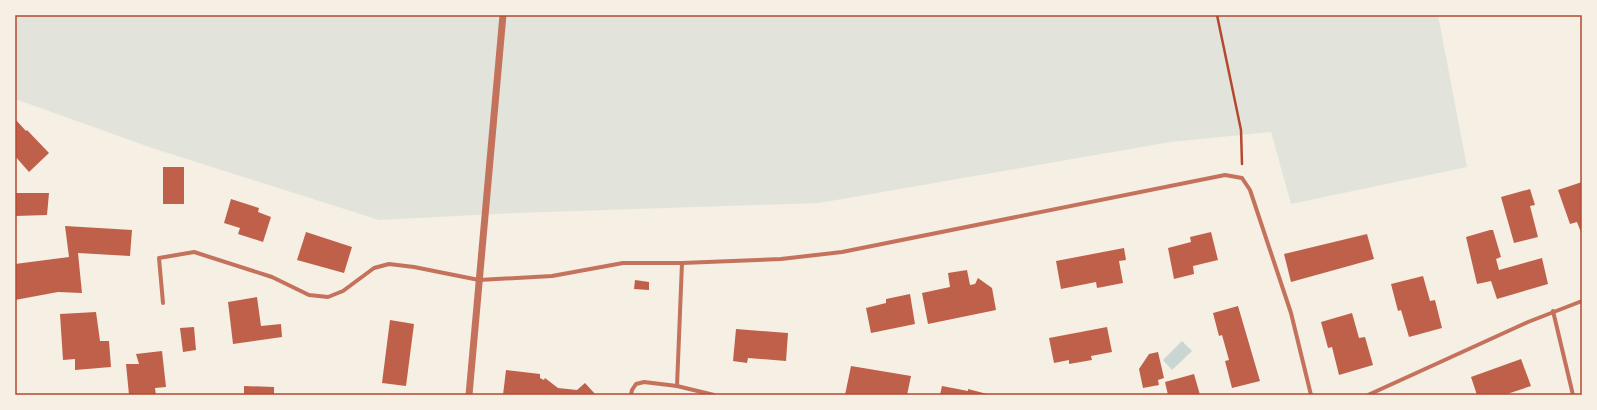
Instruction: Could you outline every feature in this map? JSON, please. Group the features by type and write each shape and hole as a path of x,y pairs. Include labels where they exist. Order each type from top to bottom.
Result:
{"street":[{"path":"469,395 503,15"},
{"path":"163,303 159,258 194,252 272,277 309,295 328,297 342,291 374,268 389,264 414,267 479,280 552,276 624,263 682,263 781,259 842,252 1225,175 1242,178 1250,190 1291,313 1311,395"},
{"path":"677,386 682,263"},
{"path":"1368,395 1553,312 1582,301"},
{"path":"1553,312 1573,395"},
{"path":"631,395 636,384 644,382 677,386 714,395"}],"path":[{"path":"1217,15 1241,130 1242,178"}],"shaded area":[{"path":"15,15 1438,15 1467,167 1291,204 1271,132 1171,142 819,203 516,213 379,220 152,148 15,99"},
{"path":"1182,341 1192,351 1172,370 1163,360"}],"building":[{"path":"15,119 49,153 29,172 15,156"},
{"path":"163,167 184,167 184,204 163,204"},
{"path":"1582,182 1582,235 1577,222 1570,224 1558,190"},
{"path":"1530,189 1535,205 1530,206 1538,237 1514,243 1501,197"},
{"path":"15,193 49,193 47,215 15,216"},
{"path":"231,199 259,208 258,212 271,217 263,242 238,234 240,228 224,223"},
{"path":"65,226 132,230 130,256 78,253 82,293 58,292 15,300 15,264 69,257"},
{"path":"1493,230 1501,257 1496,259 1499,270 1542,258 1548,284 1497,299 1491,281 1477,284 1466,237"},
{"path":"306,232 352,247 344,273 297,260"},
{"path":"1211,232 1218,260 1193,266 1194,274 1174,279 1168,248 1191,242 1190,237"},
{"path":"1367,234 1374,259 1291,282 1284,254"},
{"path":"1124,248 1126,260 1119,261 1123,283 1097,288 1096,282 1061,289 1056,261"},
{"path":"967,270 970,285 975,284 978,278 992,288 996,310 928,324 922,293 950,287 948,273"},
{"path":"1423,276 1430,301 1435,300 1442,328 1409,337 1401,310 1398,311 1391,284"},
{"path":"635,280 649,282 649,290 634,289"},
{"path":"910,294 915,324 871,333 866,308 886,303 886,299"},
{"path":"257,297 261,326 281,324 282,337 233,344 228,302"},
{"path":"1238,306 1260,381 1232,388 1225,361 1229,360 1222,335 1219,336 1213,313"},
{"path":"96,312 100,341 109,341 111,367 75,370 75,359 63,360 60,314"},
{"path":"1352,313 1359,338 1365,337 1373,365 1339,375 1332,347 1328,348 1321,322"},
{"path":"390,320 414,324 406,386 382,383"},
{"path":"194,327 196,350 183,352 180,328"},
{"path":"1107,327 1112,352 1091,356 1092,360 1069,364 1069,360 1054,363 1049,338"},
{"path":"736,329 788,333 786,361 748,358 747,363 733,361"},
{"path":"162,351 166,387 155,388 156,395 129,395 126,364 139,364 136,354"},
{"path":"1158,352 1164,378 1158,380 1159,385 1143,388 1139,369 1149,354"},
{"path":"1521,359 1531,386 1504,395 1477,395 1471,377"},
{"path":"851,366 911,376 907,395 845,395"},
{"path":"506,370 540,374 540,378 544,380 545,378 558,388 577,390 585,383 596,395 503,395"},
{"path":"1194,374 1200,395 1168,395 1165,382"},
{"path":"244,386 274,387 274,395 244,395"},
{"path":"942,386 968,391 968,389 991,395 940,395"}]}
